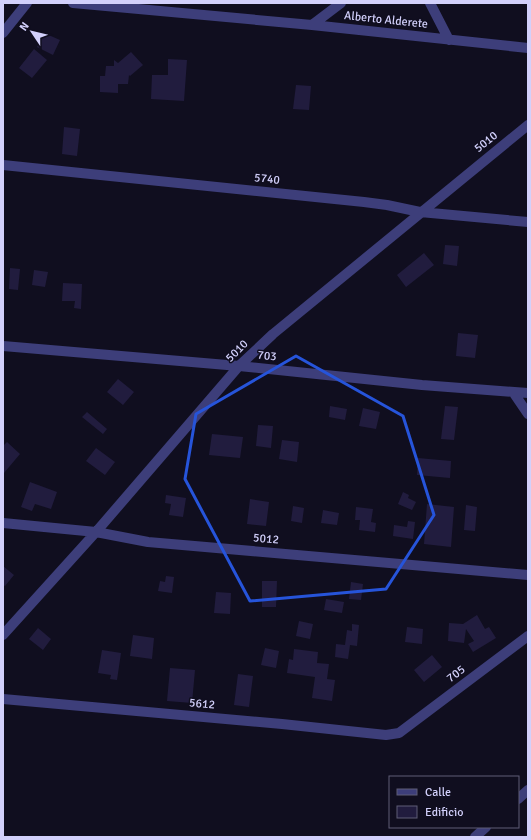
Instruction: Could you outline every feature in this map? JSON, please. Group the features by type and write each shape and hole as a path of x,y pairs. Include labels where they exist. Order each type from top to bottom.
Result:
{"street":[{"path":"3,33 27,3"},
{"name":"Alberto Alderete","path":"73,3 312,25 528,48"},
{"path":"312,25 341,3"},
{"path":"430,3 449,40"},
{"name":"5010","path":"3,635 96,532 239,366 272,334 528,125"},
{"name":"5740","path":"3,165 364,202 420,212 528,222"},
{"name":"703","path":"3,346 528,393"},
{"path":"513,392 528,414"},
{"name":"5012","path":"3,523 96,532 148,542 528,575"},
{"name":"705","path":"399,733 528,636"},
{"name":"5612","path":"3,699 282,724 386,735 399,733"},
{"path":"519,797 528,790"},
{"path":"475,837 485,828"}],"highlighted area":[{"path":"296,356 403,416 434,515 386,589 250,601 185,479 196,414"}],"building":[{"path":"44,33 60,40 53,55 37,47"},
{"path":"34,49 47,60 32,78 19,68"},
{"path":"131,52 143,65 130,76 129,75 128,84 118,84 118,93 100,92 100,76 105,76 106,66 114,66 114,60 118,63"},
{"path":"168,59 187,60 184,101 151,99 152,75 168,75"},
{"path":"296,85 311,86 309,110 293,109"},
{"path":"64,127 80,129 77,156 62,154"},
{"path":"445,245 459,246 457,266 443,264"},
{"path":"424,253 434,265 406,287 397,275"},
{"path":"10,268 20,269 18,290 9,289"},
{"path":"34,270 48,272 45,287 32,285"},
{"path":"63,283 82,284 81,309 74,308 75,301 62,301"},
{"path":"458,333 478,335 475,358 456,356"},
{"path":"118,379 134,392 123,405 107,392"},
{"path":"330,406 347,409 345,420 329,417"},
{"path":"445,406 458,407 454,440 441,439"},
{"path":"363,408 380,412 376,429 359,426"},
{"path":"87,412 107,429 103,434 82,417"},
{"path":"258,425 273,426 271,448 256,446"},
{"path":"212,434 243,437 240,458 209,455"},
{"path":"282,440 299,442 297,462 279,459"},
{"path":"7,442 20,454 4,473 3,446"},
{"path":"96,448 115,462 105,475 86,461"},
{"path":"418,458 451,461 450,478 417,475"},
{"path":"30,482 57,492 51,509 35,504 32,511 21,507"},
{"path":"403,492 409,495 408,498 416,502 412,510 398,504"},
{"path":"166,495 186,498 183,517 169,515 171,504 165,503"},
{"path":"250,499 269,502 266,526 247,524"},
{"path":"427,504 454,507 451,547 424,544"},
{"path":"466,505 477,507 475,531 464,530"},
{"path":"293,506 304,508 302,523 291,521"},
{"path":"356,507 373,509 371,522 376,523 375,532 359,530 360,520 355,520"},
{"path":"323,510 339,513 337,525 321,523"},
{"path":"408,521 415,522 413,539 393,536 394,525 407,527"},
{"path":"3,566 14,575 5,586 3,585"},
{"path":"166,576 174,577 172,593 158,591 160,581 165,582"},
{"path":"262,581 277,581 276,607 262,607"},
{"path":"351,582 363,584 361,600 349,599"},
{"path":"216,592 231,593 230,614 214,613"},
{"path":"326,599 344,602 342,613 324,610"},
{"path":"477,615 485,629 489,627 496,638 473,652 468,644 474,641 466,629 464,643 448,641 449,623 463,624"},
{"path":"299,621 313,624 310,639 296,636"},
{"path":"352,624 359,625 357,646 350,645 348,659 335,657 336,644 345,645 347,630 352,631"},
{"path":"407,627 423,629 422,644 405,642"},
{"path":"38,628 51,639 43,650 29,639"},
{"path":"133,635 154,638 152,659 130,656"},
{"path":"265,648 279,651 276,668 261,665"},
{"path":"294,649 318,652 317,663 329,664 327,679 335,680 332,701 312,698 315,677 287,673 289,659 293,660"},
{"path":"102,650 121,653 117,680 110,679 111,675 98,673"},
{"path":"432,655 442,667 424,682 414,670"},
{"path":"170,668 195,670 192,703 167,701"},
{"path":"238,674 253,676 249,707 234,705"}]}
